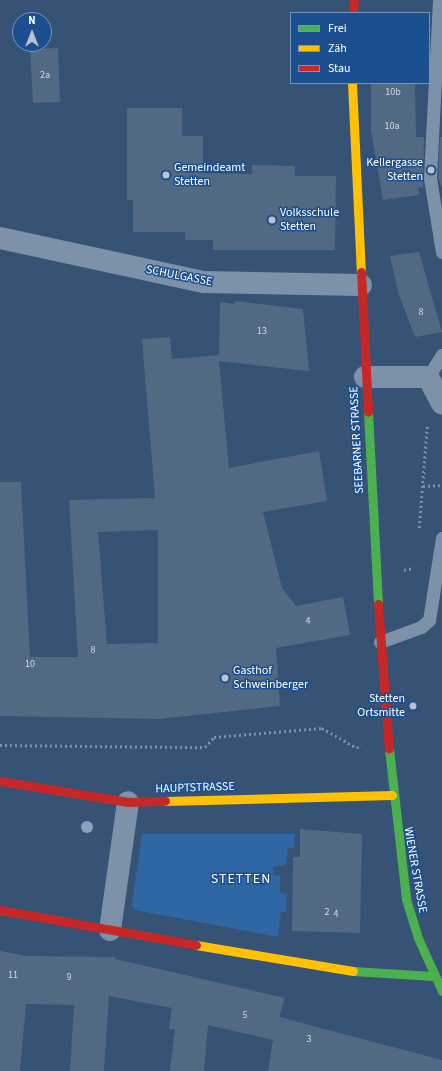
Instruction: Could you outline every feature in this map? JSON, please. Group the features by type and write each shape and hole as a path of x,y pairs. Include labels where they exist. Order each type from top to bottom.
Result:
{"main road":[{"path":"353,12 354,0"},
{"name":"SEEBARNER STRASSE","path":"352,84 365,377 376,574 392,794"},
{"name":"HAUPTSTRASSE","path":"0,781 128,802 392,794"},
{"name":"WIENER STRASSE","path":"392,794 406,899 433,976 442,991"},
{"path":"0,910 351,970 433,976"}],"street":[{"name":"SCHULGASSE","path":"0,238 204,282 361,285"},
{"path":"365,377 428,377 442,403"},
{"path":"110,930 128,802"}],"lane":[{"path":"439,0 430,178 442,252"},
{"path":"428,377 442,355"},
{"path":"380,642 422,627 429,620 433,610 442,538"}],"path":[{"path":"418,537 427,424"},
{"path":"423,486 442,485"},
{"path":"376,574 415,568 416,560"},
{"path":"0,746 205,748 214,737 322,728 357,748 363,739"}],"shaded area":[{"path":"142,834 295,834 294,848 288,848 286,865 273,867 273,875 280,876 280,893 287,894 286,912 281,912 278,937 135,910 132,904"}],"building":[{"path":"52,48 58,48 60,102 33,103 30,52 52,52"},
{"path":"371,84 415,84 416,137 424,137 423,188 418,187 419,195 383,200 371,131"},
{"path":"127,108 182,108 182,136 203,136 203,173 252,174 252,165 295,166 295,176 336,176 335,250 213,250 213,240 185,240 185,232 133,232 133,200 127,200"},
{"path":"440,137 442,137 442,188 438,178"},
{"path":"419,252 442,332 415,337 399,295 390,256"},
{"path":"235,301 303,309 309,371 219,361 229,468 319,451 327,501 263,512 282,588 296,606 343,597 350,635 276,648 280,706 159,719 0,716 0,482 21,482 30,657 78,657 69,500 155,498 142,339 170,337 172,359 219,355 219,359 220,302 235,304","holes":["158,530 158,643 107,644 98,532"]},
{"path":"300,829 362,834 360,933 292,931 293,857 300,857"},
{"path":"0,951 26,956 115,957 115,959 285,998 279,1017 442,1060 442,1071 268,1071 273,1040 208,1025 204,1071 170,1071 175,1029 169,1029 172,1008 109,996 104,1071 70,1071 74,1005 26,1004 20,1071 0,1071"}],"traffic: fast":[{"path":"368,412 378,604"},
{"path":"389,749 406,899 418,938 442,991"},
{"path":"353,971 433,976"}],"traffic: slow":[{"path":"352,84 361,272"},
{"path":"165,801 392,795"},
{"path":"196,945 353,971"}],"traffic: jam":[{"path":"353,12 354,0"},
{"path":"361,272 368,412"},
{"path":"378,604 389,749"},
{"path":"0,781 128,802 165,801"},
{"path":"0,910 196,945"}],"place":[{"name":"Kellergasse Stetten","path":"431,170"},
{"name":"Gemeindeamt Stetten","path":"166,175"},
{"name":"Volksschule Stetten","path":"272,220"},
{"name":"Gasthof Schweinberger","path":"225,678"},
{"name":"Stetten Ortsmitte","path":"413,706"}],"district":[{"name":"STETTEN","path":"241,879"}]}
